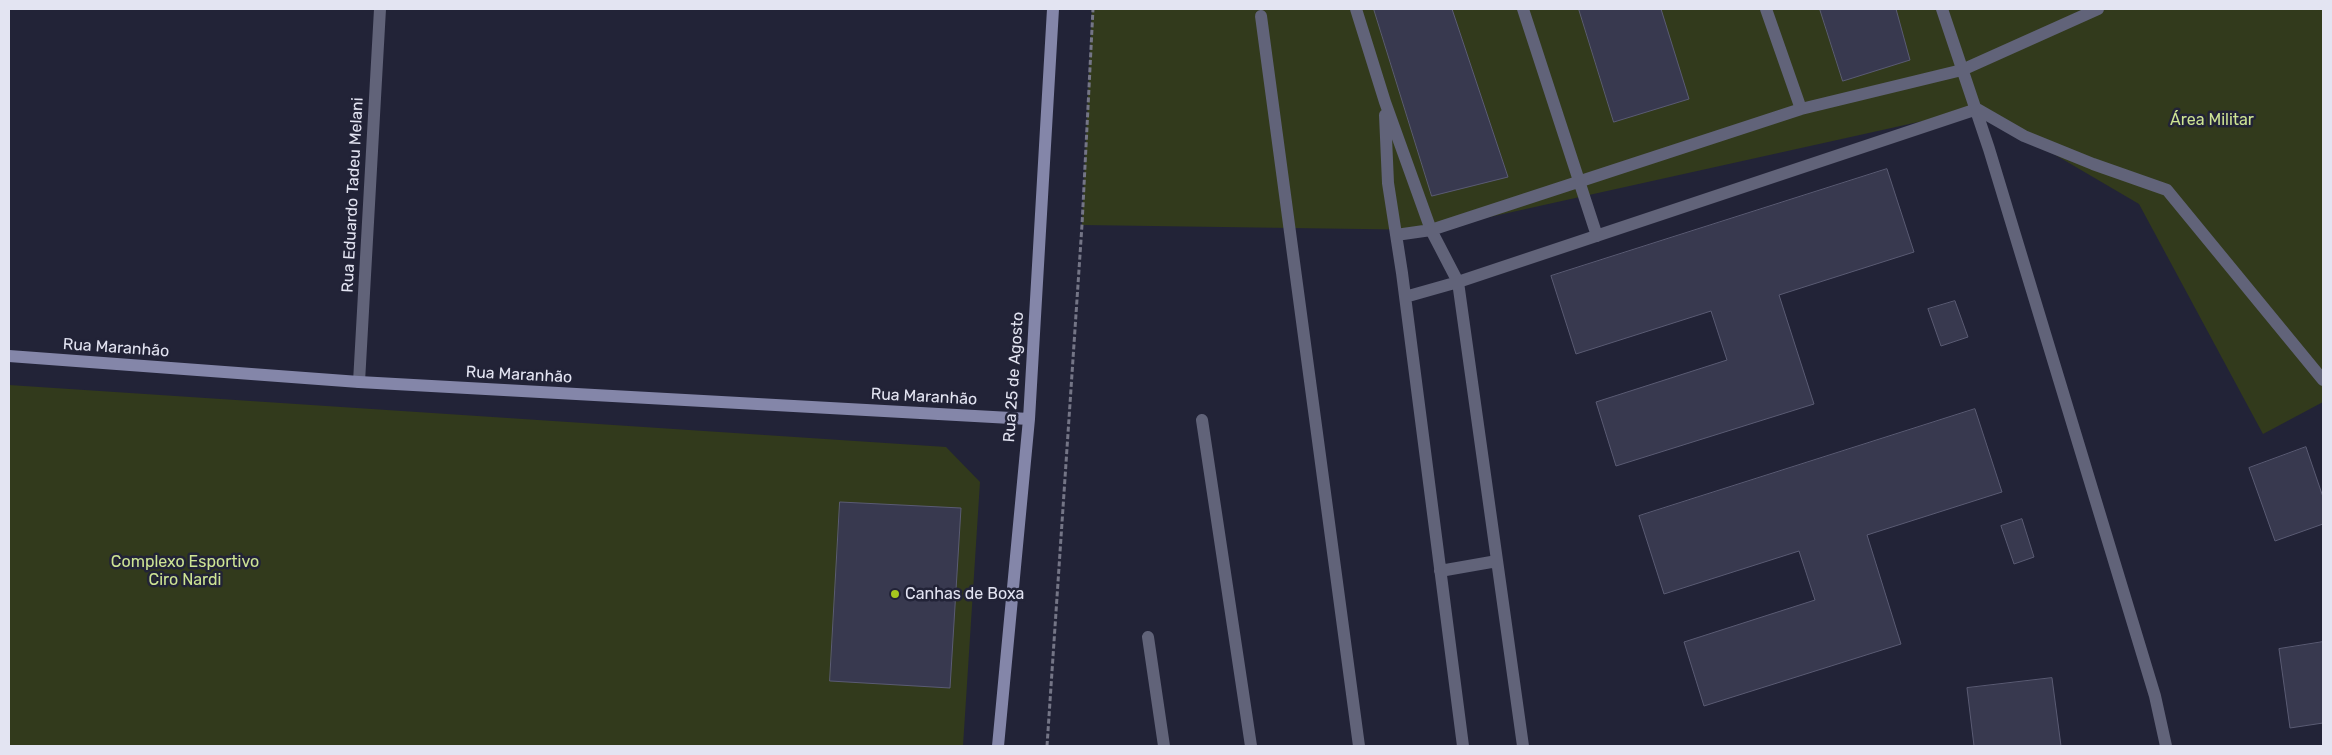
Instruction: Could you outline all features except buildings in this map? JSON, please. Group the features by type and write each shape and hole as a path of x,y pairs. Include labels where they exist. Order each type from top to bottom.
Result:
{"street":[{"name":"Rua Eduardo Tadeu Melani","path":"359,382 380,9"},
{"name":"Rua 25 de Agosto","path":"998,746 1028,419 1053,9"},
{"path":"1356,9 1385,102 1431,230 1458,282 1523,746"},
{"path":"1523,9 1597,236"},
{"path":"1766,9 1801,109"},
{"path":"1942,9 1977,109 2156,696 2166,746"},
{"path":"1396,235 1431,230 1801,109 1962,70 2098,9"},
{"path":"1261,16 1359,746"},
{"path":"1385,102 1388,183 1405,297 1463,746"},
{"path":"1405,297 1458,282 1977,109 2024,136 2093,164 2167,190 2323,380"},
{"name":"Rua Maranhão","path":"9,356 359,382 1028,419"},
{"path":"1202,420 1251,746"},
{"path":"1440,571 1497,561"},
{"path":"1148,637 1164,746"}],"path":[{"path":"1047,746 1082,225 1092,9"}],"green space":[{"name":"Área Militar","path":"1092,9 2323,9 2323,402 2263,434 2139,204 1977,109 1431,230 1082,225"},
{"name":"Complexo Esportivo Ciro Nardi","path":"9,385 946,447 980,482 963,746 9,746"}],"place":[{"name":"Canhas de Boxa","path":"895,594"}]}
